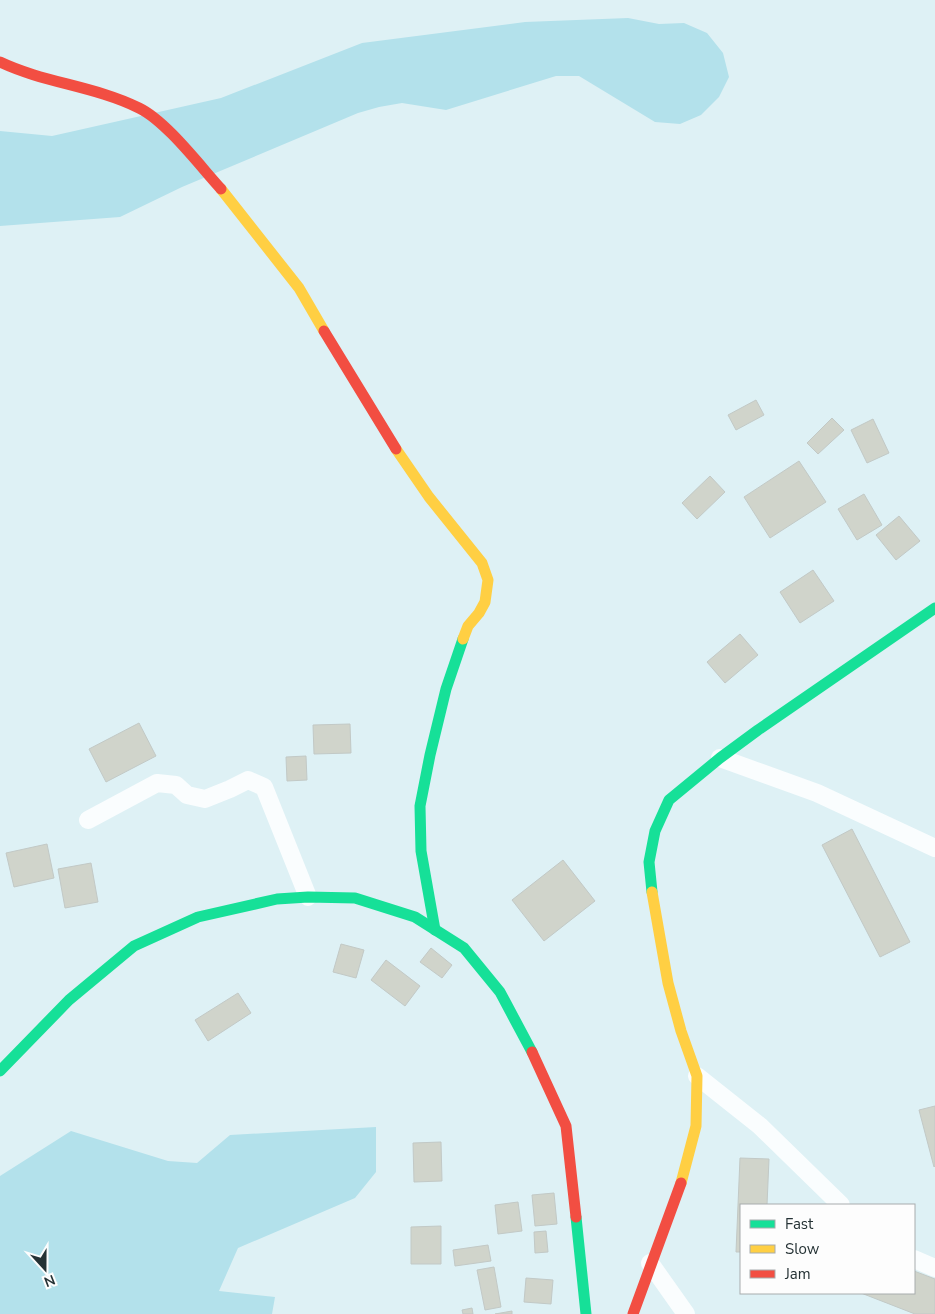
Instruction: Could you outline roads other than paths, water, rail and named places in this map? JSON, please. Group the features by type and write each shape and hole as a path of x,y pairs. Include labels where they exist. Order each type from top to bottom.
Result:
{"street":[{"path":"0,62 14,69 107,96 140,108 164,126 225,193 299,288 387,436 430,497 482,563 488,580 485,602 468,626 446,689 430,754 420,806 421,851 435,930"},
{"path":"633,1314 650,1263 681,1184 696,1126 697,1076 681,1031 668,983 654,906 649,862 655,831 669,800 720,758 766,724 935,608"},
{"path":"720,758 817,793 935,848"},
{"path":"88,820 157,783 176,785 187,795 205,799 248,780 264,787 308,897"},
{"path":"0,1071 69,1000 134,946 198,916 277,899 308,897 355,898 414,917 464,948 500,992 535,1058 566,1126 586,1314"},
{"path":"697,1076 760,1126 840,1204"},
{"path":"915,1259 935,1268"},
{"path":"650,1263 686,1314"}]}
